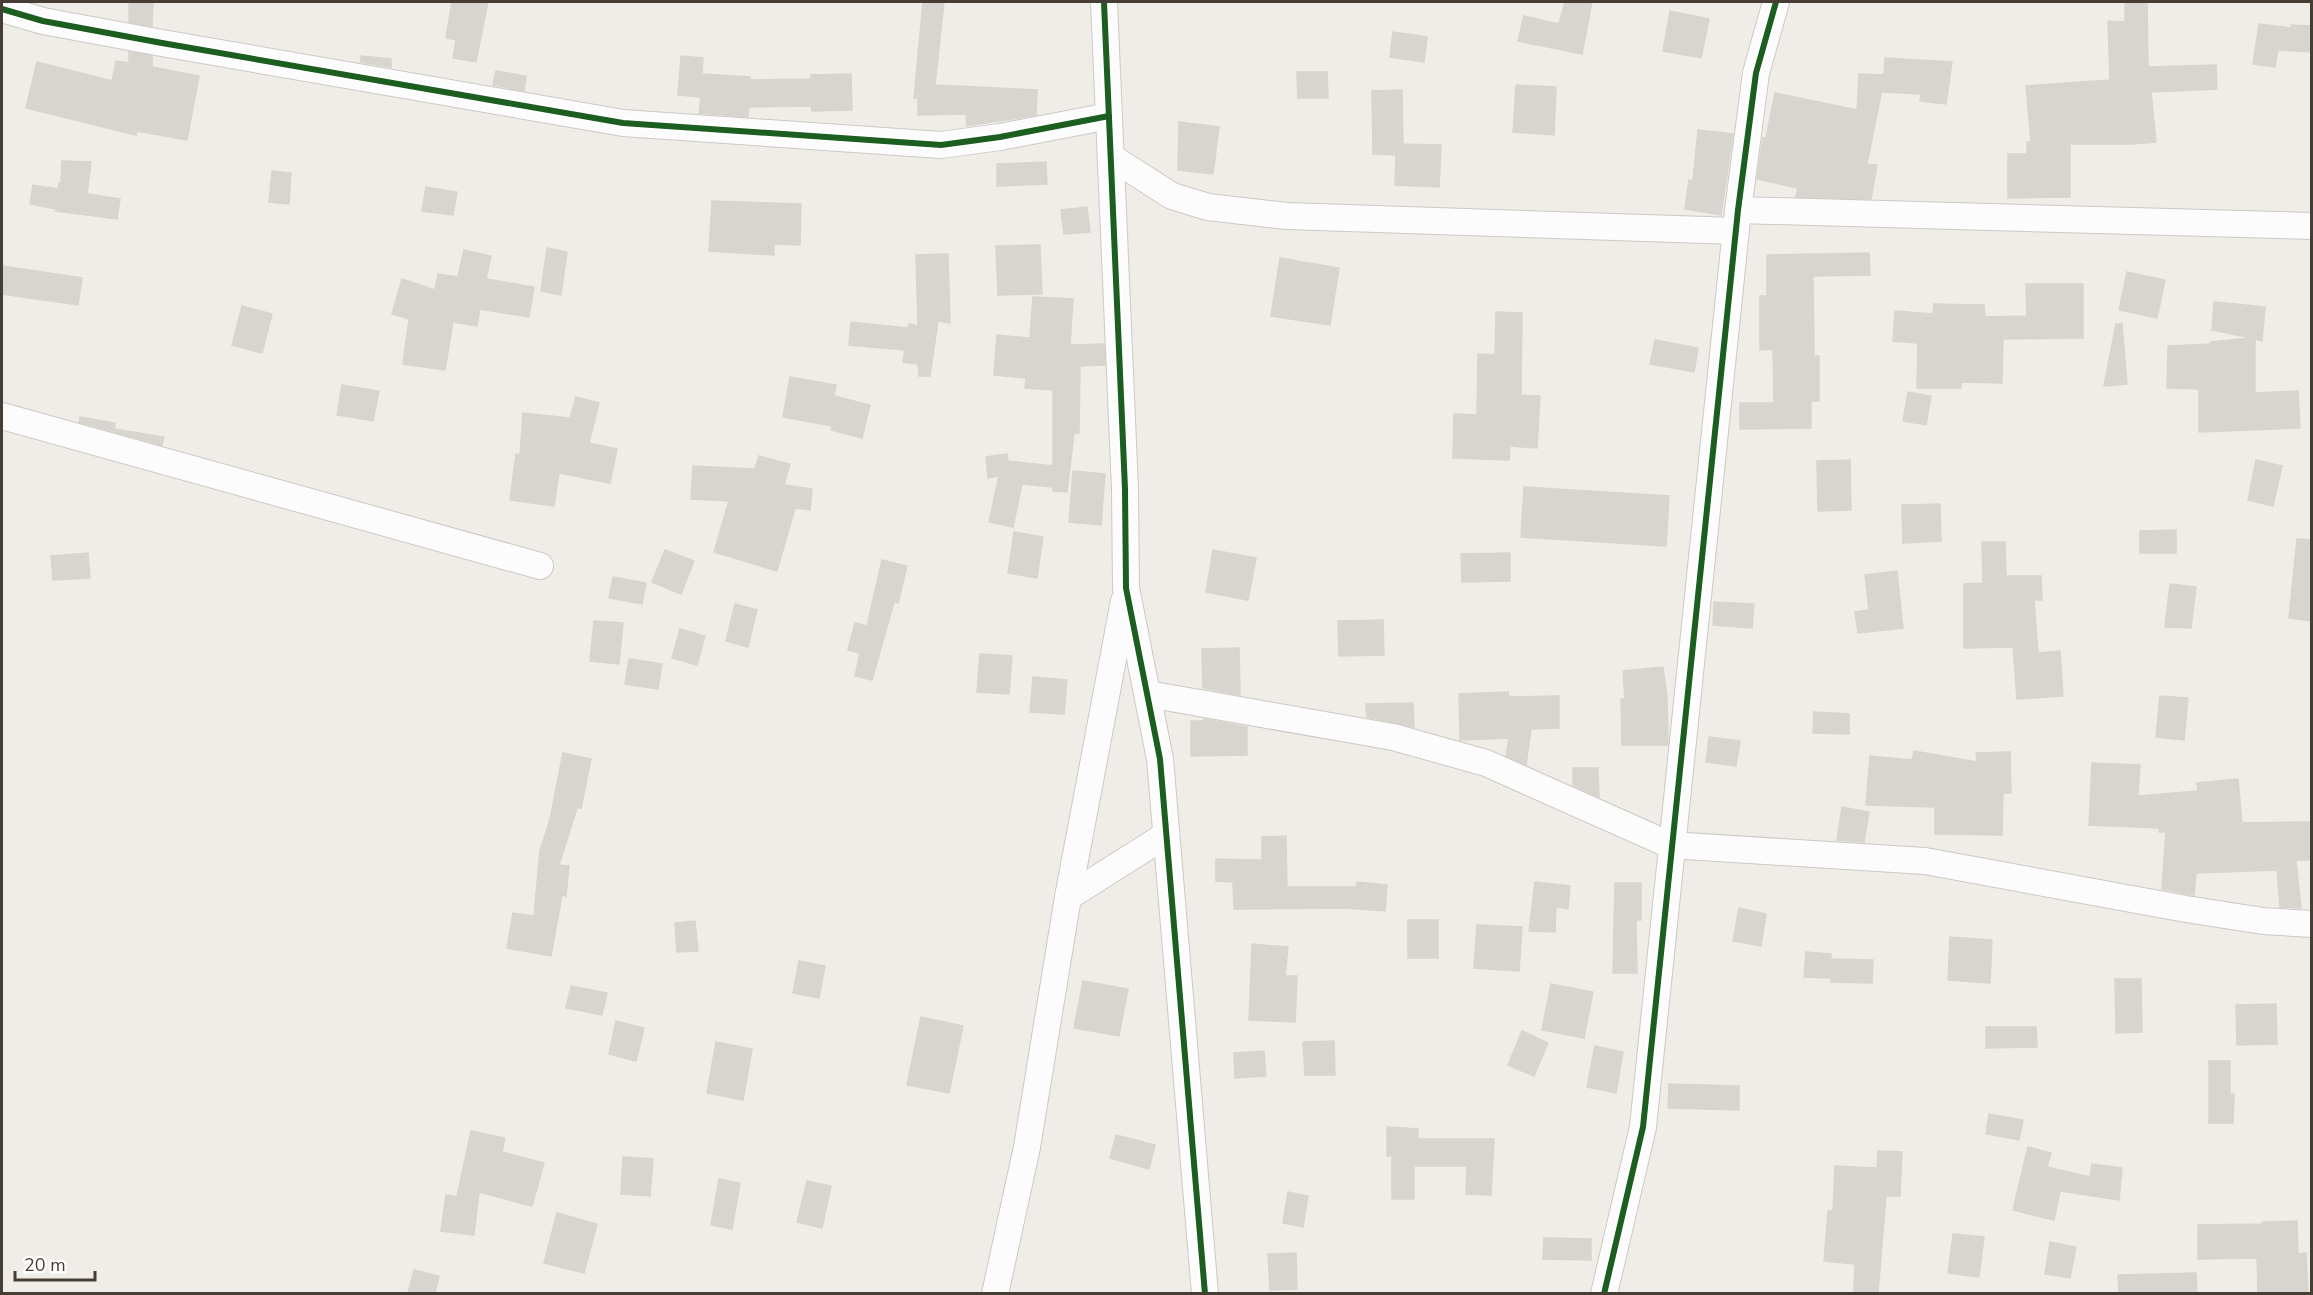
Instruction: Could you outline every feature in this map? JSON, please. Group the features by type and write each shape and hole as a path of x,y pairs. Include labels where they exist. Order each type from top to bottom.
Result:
{"street":[{"path":"1104,2 1125,489 1126,588 1160,759 1205,1293"},
{"path":"1604,1293 1643,1126 1737,221 1756,73 1776,2"},
{"path":"2,9 43,21 140,39 623,123 941,145 1000,137 1109,116"},
{"path":"1111,157 1172,196 1208,207 1287,216 2312,226"},
{"path":"2,416 540,566"},
{"path":"994,1293 1027,1148 1068,897 1126,588"},
{"path":"1148,694 1393,737 1476,760 1671,845 1926,861 2186,909 2263,921 2312,924"},
{"path":"1068,897 1166,835"}],"building":[{"path":"129,2 153,2 152,26 129,22"},
{"path":"452,2 488,2 476,62 453,58 456,40 446,38"},
{"path":"923,2 944,2 935,85 1037,90 1036,115 967,126 966,114 918,115 918,98 914,98"},
{"path":"1565,2 1592,2 1582,54 1518,41 1524,16 1559,24"},
{"path":"2125,2 2147,2 2148,67 2216,65 2217,89 2151,92 2156,142 2070,144 2070,197 2008,198 2008,154 2027,154 2027,142 2031,142 2026,86 2110,80 2108,21 2125,22"},
{"path":"1670,11 1709,19 1701,58 1663,51"},
{"path":"2259,24 2291,28 2291,25 2312,26 2312,52 2278,50 2275,67 2253,64"},
{"path":"1393,32 1427,37 1424,62 1390,57"},
{"path":"129,52 152,56 152,67 199,76 187,140 137,131 136,135 26,108 37,62 112,81 116,61 129,63"},
{"path":"361,56 391,59 391,67 361,62"},
{"path":"681,56 703,58 702,74 750,77 750,80 811,79 811,75 851,74 852,110 812,111 811,106 749,107 748,117 699,113 701,97 678,95"},
{"path":"1885,58 1952,62 1946,104 1920,101 1921,94 1883,92 1884,79 1867,164 1877,165 1871,199 1796,197 1798,188 1757,179 1763,138 1766,138 1775,93 1857,110 1859,74 1884,75"},
{"path":"496,71 526,76 524,91 493,85"},
{"path":"1297,72 1327,72 1328,98 1298,98"},
{"path":"1516,85 1556,87 1554,135 1513,132"},
{"path":"1402,90 1403,144 1441,145 1439,187 1395,185 1396,155 1373,154 1372,91"},
{"path":"1179,122 1219,127 1213,174 1178,170"},
{"path":"1698,130 1733,134 1721,215 1685,209 1689,180 1693,181"},
{"path":"62,161 91,162 87,194 120,199 117,219 56,211 56,209 30,204 33,185 58,189 61,183"},
{"path":"1046,162 1047,184 997,186 997,164"},
{"path":"272,171 291,173 289,204 269,202"},
{"path":"426,187 457,192 453,215 422,211"},
{"path":"712,201 801,204 800,245 774,244 774,255 709,251"},
{"path":"1087,207 1090,232 1064,234 1061,210"},
{"path":"1040,245 1042,294 998,295 996,246"},
{"path":"547,248 567,252 561,295 541,291"},
{"path":"464,250 491,256 486,279 534,287 529,317 480,309 477,326 453,322 445,370 403,364 409,319 392,314 402,279 435,290 438,274 458,277"},
{"path":"1869,253 1870,275 1813,276 1814,356 1819,356 1819,401 1811,401 1811,428 1740,429 1740,403 1774,403 1773,349 1760,350 1760,296 1767,296 1767,255"},
{"path":"948,254 950,323 938,321 930,376 919,376 918,364 903,362 905,350 849,345 851,322 908,328 909,324 918,326 916,255"},
{"path":"1280,258 1339,268 1330,325 1271,316"},
{"path":"2,266 82,278 78,305 2,294"},
{"path":"2127,272 2165,280 2157,318 2119,310"},
{"path":"2026,284 2083,284 2083,338 2003,339 2002,383 1961,382 1961,388 1917,388 1918,343 1893,341 1895,311 1933,314 1934,304 1984,305 1985,317 2027,316"},
{"path":"1033,297 1073,299 1070,345 1104,344 1105,365 1080,366 1079,433 1074,433 1067,492 1053,491 1053,487 1022,484 1013,527 989,522 999,476 988,478 986,457 1007,454 1008,461 1053,466 1053,390 1025,388 1026,378 994,375 997,335 1030,338"},
{"path":"2214,302 2265,307 2262,341 2255,339 2255,393 2298,391 2300,428 2199,432 2199,389 2167,388 2168,346 2210,344 2211,342 2251,338 2212,330"},
{"path":"242,306 272,314 262,353 232,345"},
{"path":"1496,312 1522,313 1521,395 1540,396 1537,448 1510,446 1509,460 1453,458 1454,414 1477,415 1478,354 1495,355"},
{"path":"2116,324 2122,324 2127,384 2104,386"},
{"path":"1655,340 1698,348 1694,372 1650,364"},
{"path":"790,377 836,385 834,396 870,405 862,438 831,430 832,426 783,417"},
{"path":"342,385 379,391 373,421 337,415"},
{"path":"1908,392 1931,396 1926,425 1903,421"},
{"path":"576,397 599,403 589,443 617,449 610,483 559,473 554,506 510,500 516,454 520,455 523,413 570,418"},
{"path":"80,417 115,423 114,429 164,437 162,445 79,422"},
{"path":"759,456 790,464 784,485 812,489 810,510 795,508 777,571 714,552 729,501 691,499 693,466 755,469"},
{"path":"1850,460 1851,510 1818,511 1817,461"},
{"path":"2256,460 2282,466 2273,506 2248,500"},
{"path":"1073,471 1105,474 1101,525 1069,522"},
{"path":"1524,487 1669,496 1666,546 1521,537"},
{"path":"1940,504 1941,541 1903,543 1902,505"},
{"path":"2176,530 2176,553 2140,553 2140,531"},
{"path":"1014,532 1043,537 1037,578 1008,573"},
{"path":"2297,539 2312,540 2312,621 2289,618"},
{"path":"1982,542 2005,542 2006,576 2041,576 2042,600 2034,600 2038,653 2060,651 2063,696 2017,699 2013,647 1964,648 1964,584 1983,583"},
{"path":"665,550 694,561 681,594 652,582"},
{"path":"1213,550 1256,558 1248,600 1206,592"},
{"path":"88,553 90,578 53,580 51,556"},
{"path":"1510,553 1510,581 1462,582 1461,554"},
{"path":"882,560 907,566 898,603 894,602 872,680 855,676 860,653 848,650 855,623 867,626"},
{"path":"1897,571 1903,628 1858,633 1855,612 1869,610 1865,575"},
{"path":"613,577 646,583 642,604 609,598"},
{"path":"2170,584 2196,587 2191,628 2165,627"},
{"path":"1714,602 1754,604 1752,628 1713,625"},
{"path":"735,604 757,610 748,647 726,641"},
{"path":"1383,620 1384,655 1339,656 1338,621"},
{"path":"594,621 623,623 619,664 590,661"},
{"path":"680,629 705,636 697,665 672,658"},
{"path":"1239,648 1240,695 1203,688 1202,649"},
{"path":"980,654 1012,656 1009,694 977,692"},
{"path":"629,659 662,664 658,689 625,684"},
{"path":"1663,667 1667,698 1668,745 1622,745 1621,699 1625,699 1623,671"},
{"path":"1033,677 1067,680 1064,714 1030,712"},
{"path":"1508,692 1509,697 1559,696 1559,728 1531,729 1526,765 1506,756 1509,738 1460,740 1459,694"},
{"path":"2160,696 2188,698 2184,740 2156,737"},
{"path":"1413,703 1414,727 1367,717 1366,704"},
{"path":"1814,712 1849,714 1849,734 1813,733"},
{"path":"1204,719 1247,727 1247,755 1191,756 1191,721 1204,721"},
{"path":"1709,737 1740,741 1736,766 1706,762"},
{"path":"1914,751 1977,762 1976,753 2010,752 2011,793 2003,793 2002,835 1935,834 1935,807 1866,805 1870,756 1912,760"},
{"path":"563,753 591,759 581,808 577,808 559,865 569,866 566,896 562,895 551,956 507,948 513,913 534,916 540,851 550,819"},
{"path":"2092,763 2140,765 2138,796 2198,791 2197,783 2238,779 2242,823 2312,822 2312,860 2296,860 2301,908 2280,907 2277,870 2196,873 2194,895 2162,889 2166,832 2159,832 2159,828 2089,825"},
{"path":"1573,768 1598,768 1599,797 1573,785"},
{"path":"1842,807 1869,812 1864,842 1837,840"},
{"path":"1286,836 1287,887 1357,887 1357,882 1387,885 1385,911 1345,908 1234,909 1233,882 1216,881 1216,859 1262,860 1262,837"},
{"path":"1535,882 1570,886 1568,909 1556,907 1555,932 1529,931"},
{"path":"1615,883 1641,883 1641,920 1636,920 1637,973 1613,973"},
{"path":"1739,908 1766,914 1761,946 1733,941"},
{"path":"1408,920 1438,920 1438,958 1408,958"},
{"path":"695,921 698,951 677,952 675,923"},
{"path":"1477,925 1522,927 1519,971 1474,968"},
{"path":"1950,937 1992,940 1990,983 1948,980"},
{"path":"1252,944 1288,947 1285,976 1297,976 1295,1022 1249,1020"},
{"path":"1806,952 1831,954 1830,978 1804,977"},
{"path":"1832,959 1873,960 1872,983 1831,982"},
{"path":"799,961 825,966 819,998 793,993"},
{"path":"2115,979 2141,979 2142,1032 2116,1033"},
{"path":"1083,981 1128,989 1119,1036 1074,1028"},
{"path":"1551,984 1593,992 1584,1038 1542,1030"},
{"path":"571,986 607,993 602,1015 566,1008"},
{"path":"2276,1004 2277,1044 2237,1045 2236,1005"},
{"path":"921,1017 963,1026 949,1093 907,1085"},
{"path":"616,1021 644,1028 636,1061 609,1054"},
{"path":"1986,1027 2036,1027 2037,1047 1986,1048"},
{"path":"1522,1031 1548,1043 1534,1076 1508,1065"},
{"path":"1334,1041 1335,1075 1305,1075 1303,1042"},
{"path":"716,1042 752,1049 743,1100 707,1093"},
{"path":"1595,1046 1623,1052 1616,1093 1587,1087"},
{"path":"1264,1051 1266,1076 1235,1078 1234,1053"},
{"path":"2209,1061 2230,1061 2230,1094 2234,1094 2233,1123 2209,1123"},
{"path":"1669,1084 1739,1086 1739,1110 1668,1108"},
{"path":"1989,1114 2023,1120 2019,1140 1986,1134"},
{"path":"1387,1127 1418,1129 1418,1139 1494,1139 1491,1195 1466,1194 1467,1166 1414,1166 1414,1199 1392,1199 1392,1156 1387,1156"},
{"path":"471,1131 505,1138 502,1152 544,1163 532,1206 479,1192 474,1235 441,1231 446,1195 457,1197"},
{"path":"1116,1135 1155,1145 1149,1169 1110,1158"},
{"path":"2028,1147 2051,1153 2047,1167 2090,1177 2092,1164 2122,1168 2119,1200 2060,1191 2054,1220 2013,1210"},
{"path":"1878,1151 1902,1152 1900,1196 1886,1196 1878,1293 1854,1293 1855,1264 1824,1261 1828,1211 1833,1211 1835,1166 1877,1168"},
{"path":"623,1157 653,1159 650,1196 621,1194"},
{"path":"719,1179 740,1183 732,1229 711,1225"},
{"path":"807,1181 831,1186 822,1228 797,1222"},
{"path":"1288,1192 1308,1196 1303,1227 1283,1223"},
{"path":"557,1213 597,1224 584,1273 544,1263"},
{"path":"2297,1221 2298,1254 2306,1253 2308,1293 2258,1293 2257,1258 2198,1259 2198,1225"},
{"path":"1953,1234 1984,1237 1979,1277 1948,1273"},
{"path":"1544,1238 1591,1239 1591,1260 1543,1259"},
{"path":"2050,1242 2076,1247 2070,1278 2045,1274"},
{"path":"1296,1253 1297,1289 1270,1290 1268,1254"},
{"path":"414,1270 439,1276 435,1293 408,1293"},
{"path":"2196,1273 2197,1293 2119,1293 2118,1275"}],"cycle path":[{"path":"1104,2 1125,489 1126,588 1160,759 1205,1294"},
{"path":"1604,1294 1643,1127 1738,210 1756,73 1776,2"},
{"path":"2,9 43,21 162,43 623,123 941,145 1000,137 1109,116"}]}
